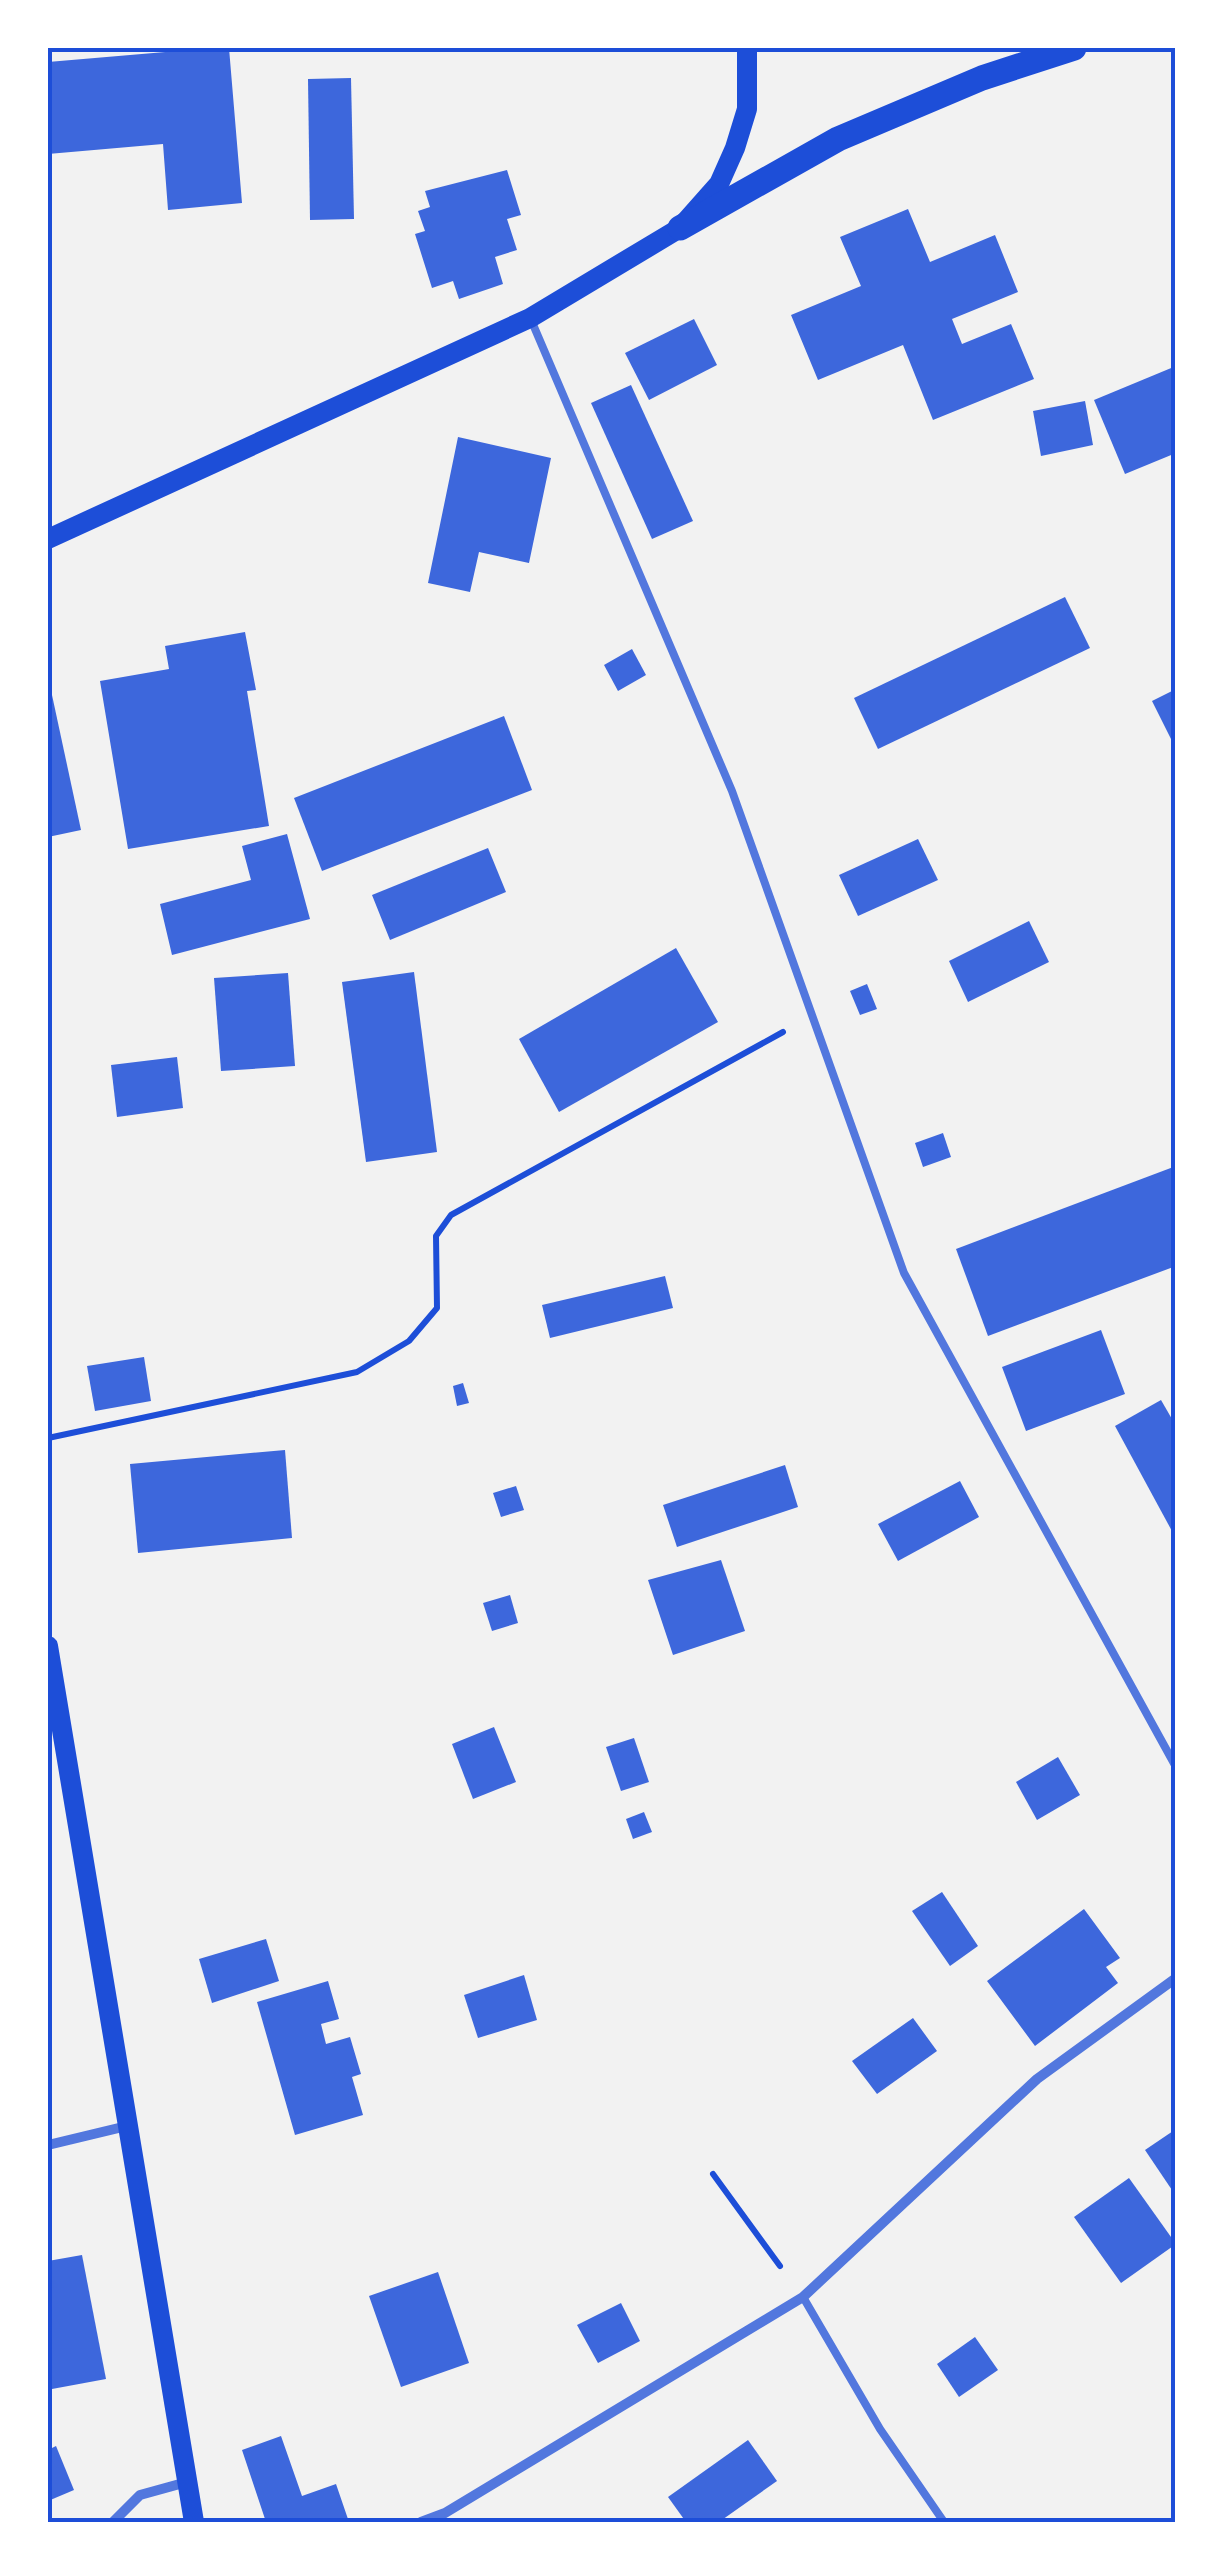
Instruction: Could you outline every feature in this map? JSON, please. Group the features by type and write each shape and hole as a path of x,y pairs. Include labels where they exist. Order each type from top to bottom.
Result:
{"main road":[{"path":"680,228 719,184 735,148 747,109 747,48"},
{"path":"48,539 530,318 838,139 982,78 1074,48"},
{"path":"48,1646 194,2522"}],"street":[{"path":"421,2522 444,2512 802,2297 1037,2080 1176,1978"},
{"path":"48,2146 127,2126"},
{"path":"113,2522 140,2495 187,2482"}],"lane":[{"path":"530,318 732,791 810,1017 888,1220 904,1274 1176,1767"},
{"path":"802,2297 880,2429 944,2522"}],"path":[{"path":"48,1438 357,1372 408,1341 437,1308 436,1236 451,1215 810,1017"},
{"path":"713,2174 802,2297"}],"building":[{"path":"229,48 242,203 168,210 163,144 48,154 48,62"},
{"path":"351,78 354,219 310,220 308,79"},
{"path":"507,170 521,215 507,219 517,250 495,257 503,284 459,299 453,281 432,288 415,234 425,231 418,211 430,207 425,191"},
{"path":"908,209 930,262 995,235 1018,292 952,319 962,344 1011,324 1034,379 933,420 903,345 818,380 791,315 861,286 840,237"},
{"path":"694,319 717,365 649,400 625,353"},
{"path":"1176,366 1176,453 1125,474 1094,400"},
{"path":"631,385 693,521 652,539 591,403"},
{"path":"1085,401 1093,445 1041,456 1033,411"},
{"path":"458,437 551,458 529,563 479,552 470,592 428,583"},
{"path":"1065,597 1090,648 878,749 854,698"},
{"path":"245,632 256,690 247,691 269,826 128,849 100,681 169,669 165,646"},
{"path":"632,649 646,675 618,691 604,665"},
{"path":"1176,689 1176,749 1152,701"},
{"path":"52,695 81,830 48,837 48,696"},
{"path":"504,716 532,790 322,871 294,798"},
{"path":"287,834 310,919 172,955 160,904 251,880 242,846"},
{"path":"918,839 938,880 858,916 839,875"},
{"path":"488,848 506,892 390,940 372,895"},
{"path":"1029,921 1049,962 968,1002 949,961"},
{"path":"676,948 718,1022 559,1112 519,1039"},
{"path":"414,972 437,1152 366,1162 342,982"},
{"path":"288,973 295,1066 221,1071 214,978"},
{"path":"867,984 877,1009 860,1015 850,991"},
{"path":"177,1057 183,1108 117,1117 111,1065"},
{"path":"943,1133 951,1157 923,1167 915,1143"},
{"path":"1176,1166 1176,1266 988,1336 956,1249"},
{"path":"665,1276 673,1308 550,1338 542,1305"},
{"path":"1101,1330 1125,1394 1026,1431 1002,1367"},
{"path":"144,1357 151,1401 95,1411 87,1366"},
{"path":"463,1383 469,1403 457,1406 453,1386"},
{"path":"1161,1400 1176,1426 1173,1533 1115,1426"},
{"path":"285,1450 292,1538 138,1553 130,1464"},
{"path":"785,1465 798,1507 677,1547 663,1505"},
{"path":"960,1481 979,1517 898,1561 878,1524"},
{"path":"516,1486 524,1510 501,1517 493,1493"},
{"path":"721,1560 745,1631 673,1655 648,1580"},
{"path":"510,1595 518,1623 492,1631 483,1603"},
{"path":"494,1727 516,1782 473,1799 452,1744"},
{"path":"634,1738 649,1782 621,1791 606,1747"},
{"path":"1058,1757 1080,1795 1037,1820 1016,1782"},
{"path":"644,1812 652,1832 633,1839 626,1819"},
{"path":"942,1892 978,1946 950,1966 912,1911"},
{"path":"1084,1909 1120,1958 1106,1967 1118,1983 1035,2046 987,1981"},
{"path":"266,1939 279,1981 212,2003 199,1959"},
{"path":"524,1975 537,2020 478,2038 464,1995"},
{"path":"328,1981 339,2019 321,2024 326,2044 350,2037 361,2074 352,2077 363,2115 295,2135 257,2002"},
{"path":"913,2018 937,2051 877,2094 852,2061"},
{"path":"1176,2129 1176,2196 1145,2150"},
{"path":"1129,2178 1176,2244 1121,2283 1074,2217"},
{"path":"82,2255 106,2379 52,2389 48,2368 48,2261"},
{"path":"438,2272 469,2363 401,2387 369,2296"},
{"path":"621,2303 640,2341 598,2363 577,2325"},
{"path":"975,2337 998,2370 959,2397 937,2364"},
{"path":"281,2436 302,2496 336,2484 349,2522 266,2522 242,2450"},
{"path":"748,2440 777,2481 719,2522 686,2522 668,2497"},
{"path":"56,2446 74,2490 48,2501 48,2450"}]}
